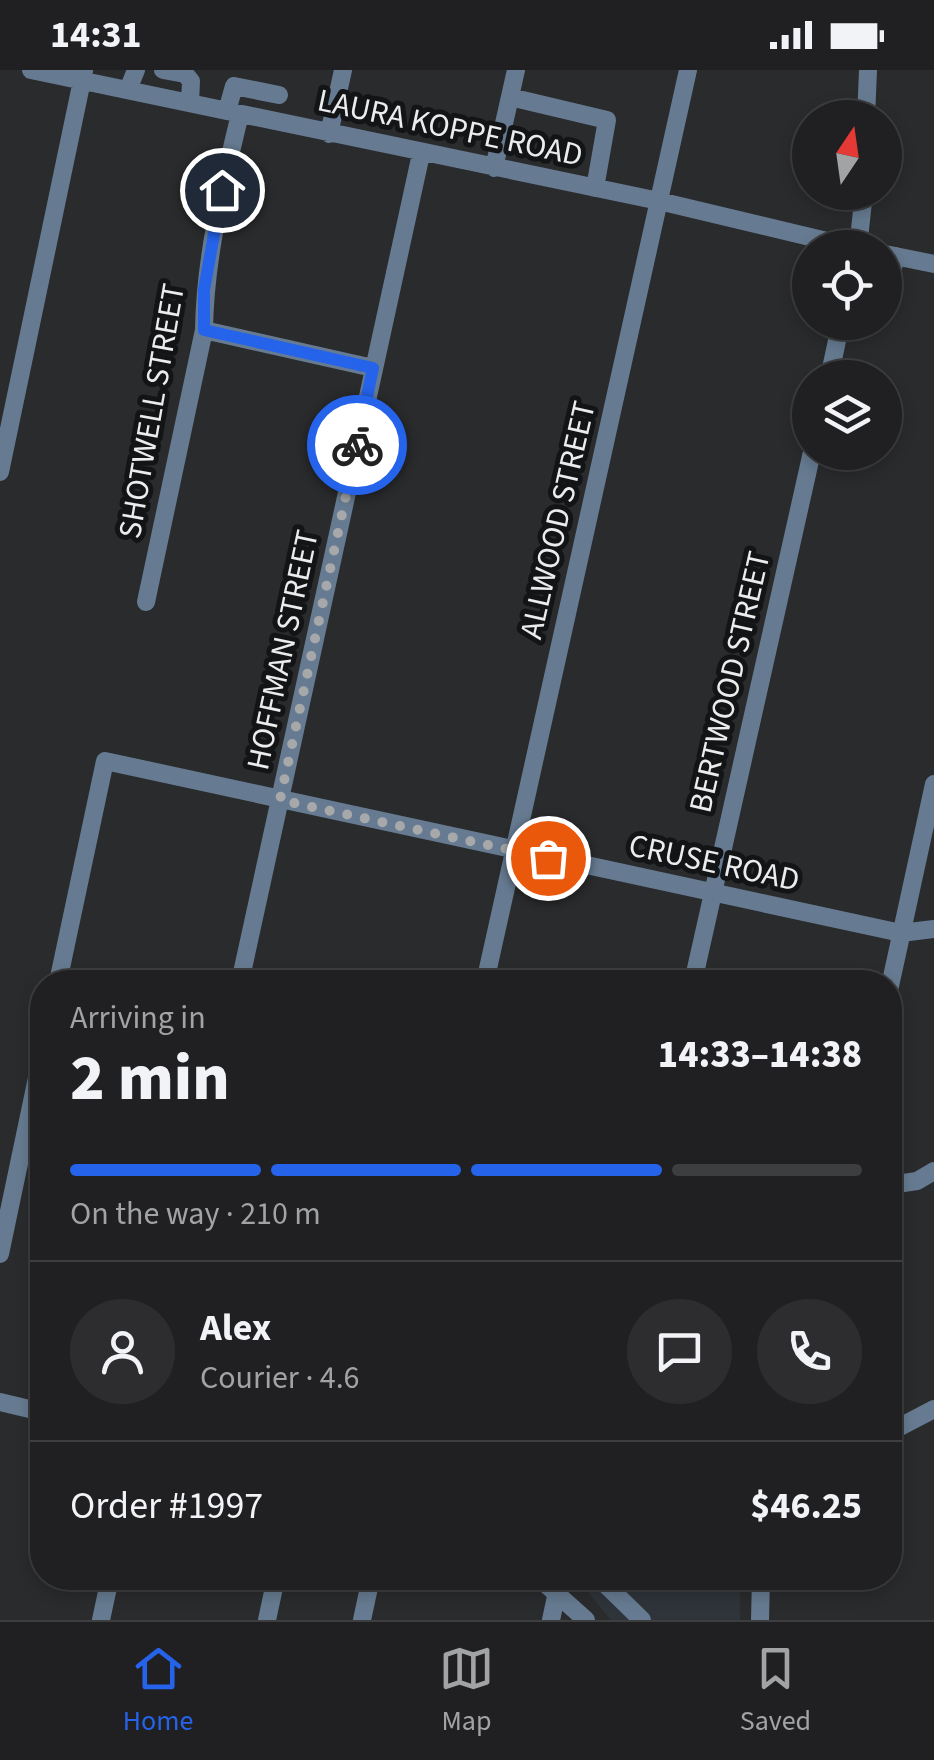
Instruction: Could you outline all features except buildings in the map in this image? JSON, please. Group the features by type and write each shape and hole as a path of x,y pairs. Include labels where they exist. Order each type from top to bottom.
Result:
{"street":[{"name":"LAURA KOPPE ROAD","path":"31,70 84,75 128,90 792,233"},
{"path":"128,90 136,70"},
{"path":"162,70 185,74 191,81 190,103"},
{"path":"330,134 343,70"},
{"path":"494,168 516,70"},
{"name":"ALLWOOD STREET","path":"488,970 688,70"},
{"path":"867,100 868,70"},
{"path":"0,472 84,75"},
{"path":"234,113 234,86 280,95"},
{"path":"510,97 607,120 595,188"},
{"name":"SHOTWELL STREET","path":"146,602 204,330 204,290 234,113"},
{"name":"HOFFMAN STREET","path":"243,970 421,154"},
{"path":"902,257 934,264"},
{"path":"204,330 373,368"},
{"name":"BERTWOOD STREET","path":"696,970 808,470"},
{"name":"CRUSE ROAD","path":"61,970 105,761 713,894 902,932 934,929"},
{"path":"894,970 934,784"},
{"path":"0,1254 30,1111"},
{"path":"902,1184 918,1182 934,1171"},
{"path":"0,1402 30,1409"},
{"path":"902,1426 934,1409"},
{"path":"101,1620 107,1590"},
{"path":"267,1620 273,1590"},
{"path":"362,1620 368,1590"},
{"path":"550,1620 557,1590"},
{"path":"563,1590 586,1620"},
{"path":"612,1590 642,1620"},
{"path":"760,1620 761,1590"}],"shaded area":[{"path":"586,1590 740,1590 740,1620 611,1620"}],"way so far":[{"path":"357,445 280,800 548,858"}],"route":[{"path":"222,190 204,290 204,330 373,368 357,445"}]}
